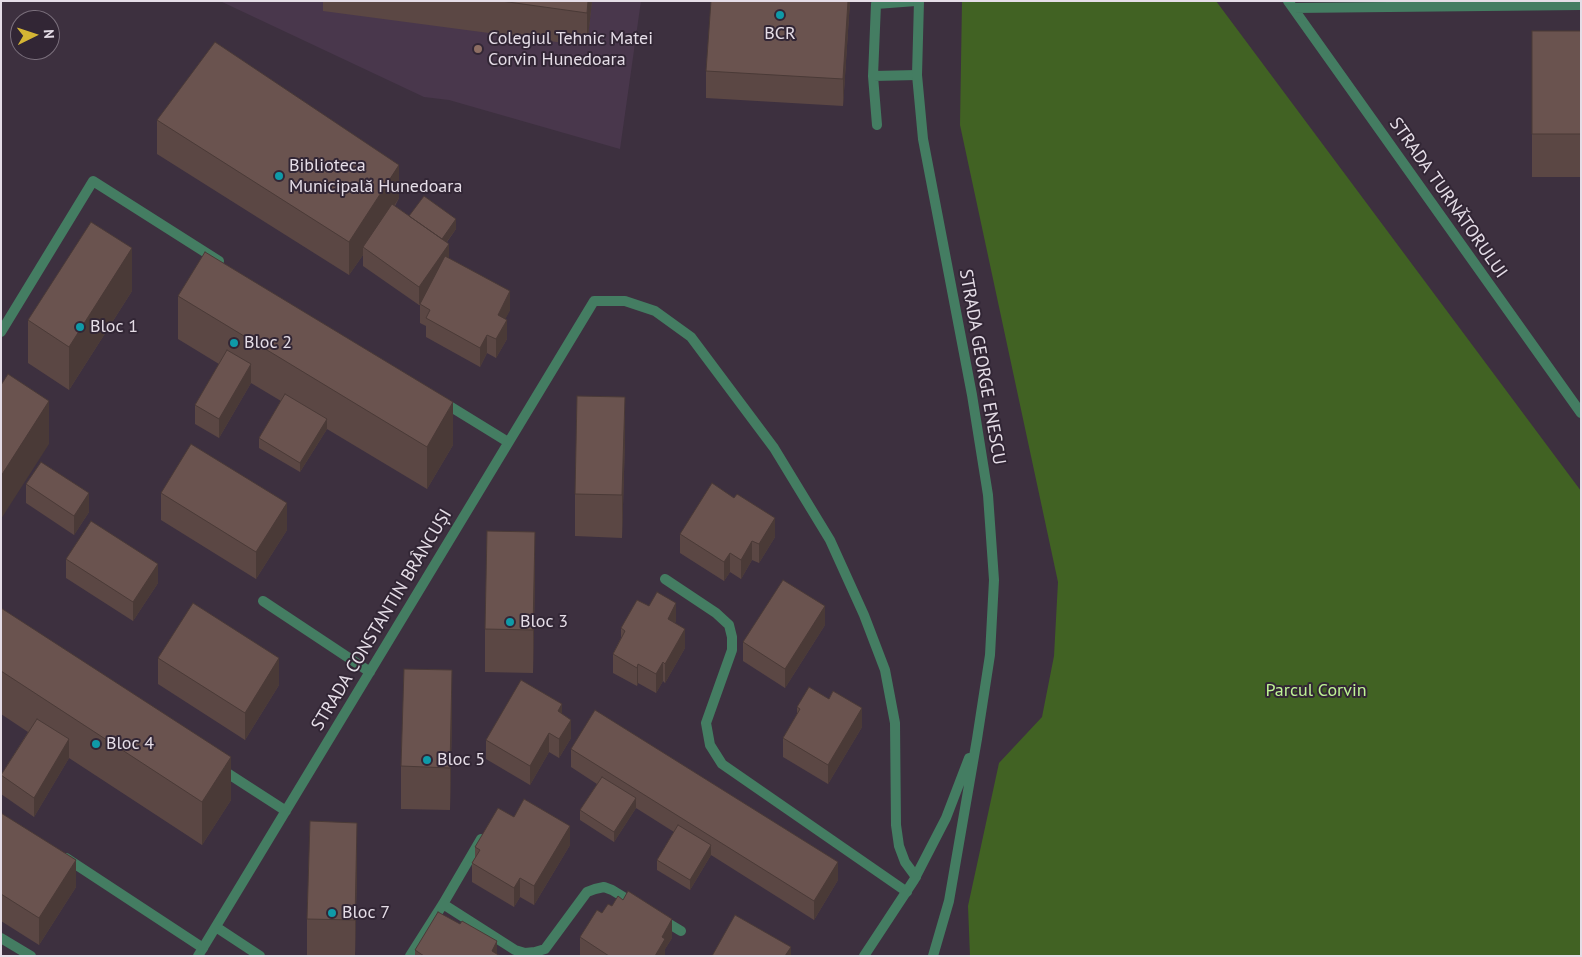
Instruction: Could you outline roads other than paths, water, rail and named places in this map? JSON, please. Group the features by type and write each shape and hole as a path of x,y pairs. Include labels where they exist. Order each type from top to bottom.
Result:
{"street":[{"name":"STRADA GEORGE ENESCU","path":"918,1 916,76 923,138 972,395 988,496 994,580 990,655 977,739 949,901 933,956"},
{"path":"877,125 873,76 876,4 918,1"},
{"path":"1290,4 1581,5"},
{"name":"STRADA TURNĂTORULUI","path":"1290,4 1581,413"},
{"path":"873,76 916,76"},
{"path":"1,332 93,182 226,265"},
{"name":"STRADA CONSTANTIN BRÂNCUȘI","path":"201,952 594,302 625,301 655,311 691,337 774,448 830,540 864,615 885,670 895,723 896,825 900,846 906,862 916,877"},
{"path":"433,395 508,442"},
{"path":"665,580 716,613 729,626 732,637 732,650 706,723 710,745 722,764 907,892"},
{"path":"263,601 370,672"},
{"name":"STRADA GEORGE ENESCU","path":"864,956 916,877 946,818 977,739"},
{"path":"212,763 286,811"},
{"path":"410,956 485,833"},
{"path":"58,853 201,952"},
{"path":"443,904 516,950 525,952 535,952 545,948 587,892 604,887 681,931"},
{"path":"216,927 260,956"},
{"path":"1,938 31,956"}],"place":[{"name":"BCR","path":"780,15"},
{"name":"Colegiul Tehnic Matei Corvin Hunedoara","path":"478,49"},
{"name":"Biblioteca Municipală Hunedoara","path":"279,176"},
{"name":"Bloc 1","path":"80,327"},
{"name":"Bloc 2","path":"234,343"},
{"name":"Bloc 3","path":"510,622"},
{"name":"Bloc 4","path":"96,744"},
{"name":"Bloc 5","path":"427,760"},
{"name":"Bloc 7","path":"332,913"}],"park label":[{"name":"Parcul Corvin","path":"1316,691"}]}
